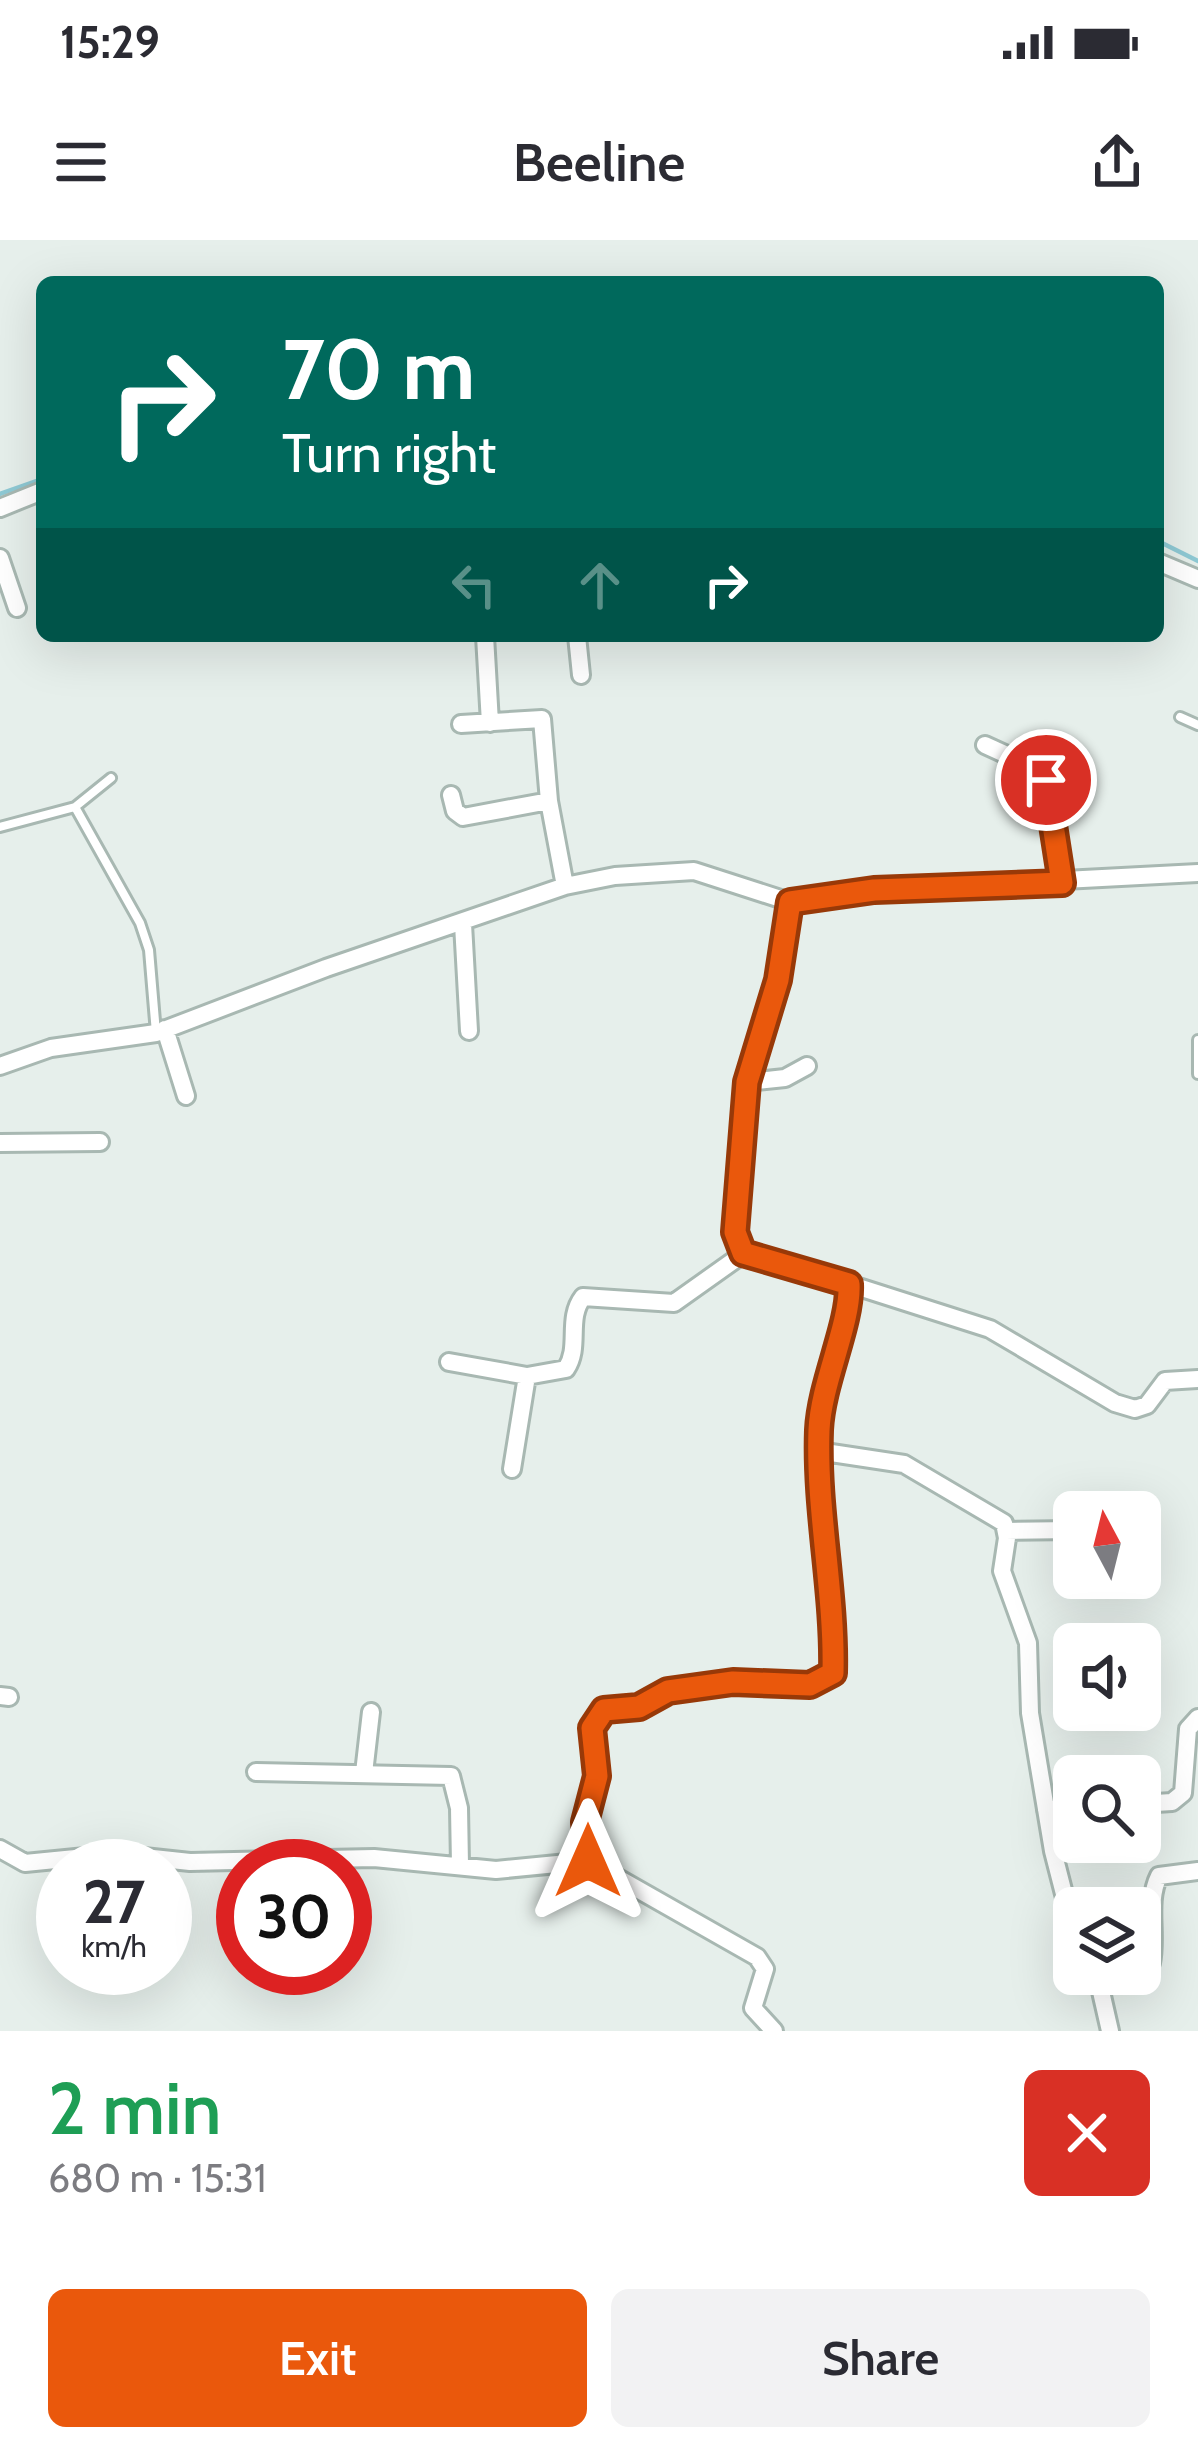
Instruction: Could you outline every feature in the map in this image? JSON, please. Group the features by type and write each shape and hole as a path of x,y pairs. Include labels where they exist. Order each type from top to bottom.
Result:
{"street":[{"path":"0,508 36,493"},
{"path":"0,558 17,608"},
{"path":"1164,565 1198,579"},
{"path":"485,642 490,722"},
{"path":"578,642 581,675"},
{"path":"461,724 542,719 549,801 565,886"},
{"path":"985,745 1044,772 1062,883"},
{"path":"451,795 455,811 463,817 549,801"},
{"path":"0,1066 51,1048 160,1031 565,886 677,869 790,902 874,890 1198,873"},
{"path":"743,1253 735,1232 747,1082 778,980 790,902"},
{"path":"463,924 469,1031"},
{"path":"160,1031 185,1096"},
{"path":"747,1082 785,1078 807,1066"},
{"path":"0,1143 100,1142"},
{"path":"743,1253 990,1329 1082,1386 1125,1406 1148,1406 1165,1381 1198,1379"},
{"path":"449,1362 527,1376 558,1372 570,1365 574,1312 583,1298 674,1303 743,1253"},
{"path":"588,1861 585,1822 597,1776 592,1728 604,1710 639,1707 668,1691 733,1682 810,1685 833,1673 818,1450 830,1362 847,1309 849,1284"},
{"path":"512,1469 527,1376"},
{"path":"818,1450 904,1464 991,1513 1006,1531 1002,1570 1028,1643 1030,1713 1064,1887"},
{"path":"1006,1531 1053,1530"},
{"path":"364,1773 370,1712"},
{"path":"1161,1803 1172,1802 1183,1792 1188,1729 1198,1718"},
{"path":"256,1772 451,1776 459,1808 460,1865"},
{"path":"1046,1810 1053,1810"},
{"path":"0,1849 25,1863 116,1854 190,1862 374,1858 502,1870 588,1861 758,1957 765,1969 753,2008 774,2031"},
{"path":"1154,1887 1160,1876 1198,1870"},
{"path":"1102,1995 1110,2031"}],"lane":[{"path":"1180,717 1198,725"},
{"path":"0,827 75,807 111,778"},
{"path":"75,807 140,923 149,950 160,1031"},
{"path":"1198,1040 1198,1074"}],"waterway":[{"path":"0,494 36,481"},
{"path":"1164,544 1198,561"}],"route":[{"path":"588,1861 585,1822 597,1776 592,1728 604,1710 639,1707 668,1691 733,1682 810,1685 822,1683 833,1673 819,1422 849,1284 743,1253 735,1232 747,1082 778,980 790,902 874,890 1062,883 1046,780"}]}
